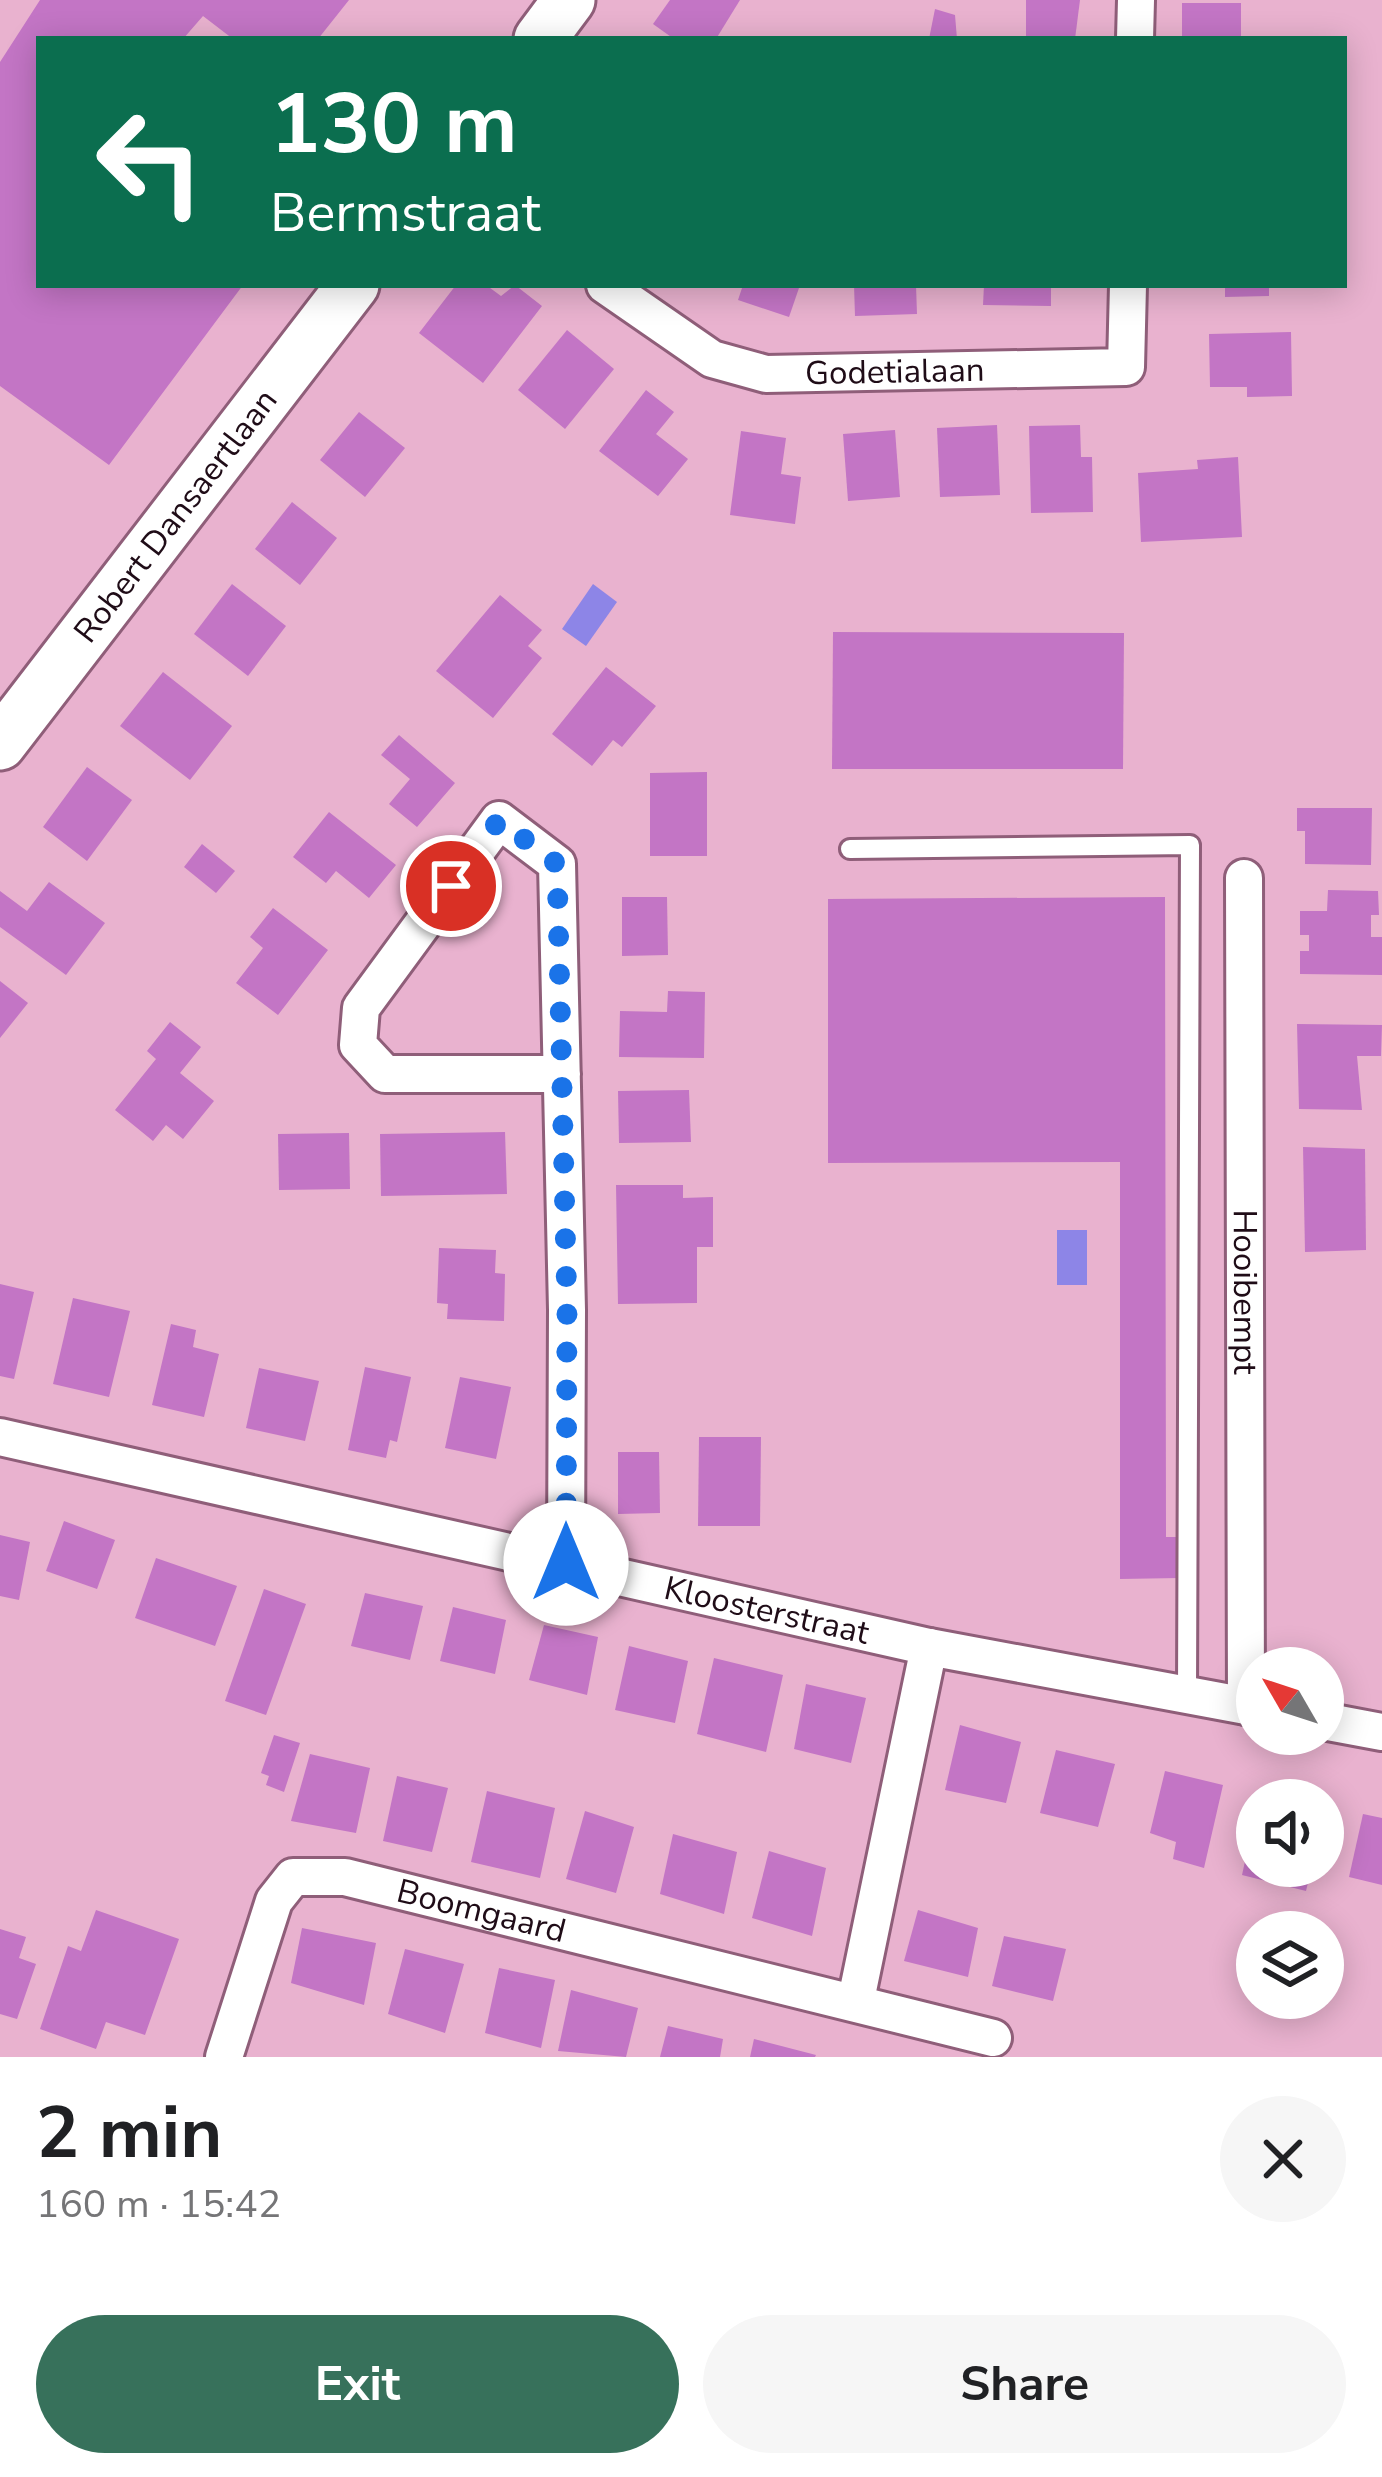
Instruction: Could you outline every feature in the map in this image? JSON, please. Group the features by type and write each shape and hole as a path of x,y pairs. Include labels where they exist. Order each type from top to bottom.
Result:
{"street":[{"path":"542,36 569,0"},
{"path":"1135,36 1136,0"},
{"name":"Robert Dansaertlaan","path":"0,744 350,288"},
{"name":"Godetialaan","path":"609,288 712,359 766,374 1126,367 1128,288"},
{"path":"562,1074 385,1074 358,1045 361,1008 499,820 557,864 562,1074 566,1563"},
{"name":"Hooibempt","path":"1244,878 1250,1647"},
{"name":"Kloosterstraat","path":"0,1437 929,1647 1236,1704"},
{"path":"856,2000 929,1647"},
{"path":"1344,1725 1382,1732"},
{"name":"Boomgaard","path":"224,2057 274,1901 293,1877 345,1877 856,2000 992,2038"}],"lane":[{"path":"850,849 1190,845 1187,1694"}],"shaded area":[{"path":"593,584 617,602 586,646 562,629"},
{"path":"1057,1230 1087,1230 1087,1285 1057,1285"}],"building":[{"path":"40,0 349,0 320,36 229,36 203,16 186,36 36,36 36,288 241,288 109,465 0,386 0,62"},
{"path":"670,0 740,0 718,36 670,36 653,24"},
{"path":"1026,0 1080,0 1075,36 1026,36"},
{"path":"1182,3 1241,3 1241,36 1182,36"},
{"path":"935,9 955,15 957,36 930,36"},
{"path":"454,288 490,288 501,296 519,288 542,306 483,383 419,333"},
{"path":"742,288 799,288 789,317 738,300"},
{"path":"854,288 916,288 917,314 855,316"},
{"path":"984,288 1051,288 1051,306 983,305"},
{"path":"1225,288 1269,288 1269,296 1225,297"},
{"path":"567,330 614,369 565,429 518,390"},
{"path":"1291,332 1292,396 1247,397 1247,387 1210,387 1209,334"},
{"path":"646,390 674,412 656,434 688,459 658,496 599,451"},
{"path":"359,412 405,448 365,497 320,460"},
{"path":"997,425 1000,495 940,497 937,428"},
{"path":"1080,425 1081,457 1092,457 1093,512 1031,513 1029,426"},
{"path":"895,430 900,497 848,501 843,434"},
{"path":"741,431 786,438 781,474 801,477 795,524 730,515"},
{"path":"1238,457 1242,537 1141,542 1138,473 1198,469 1197,460"},
{"path":"292,502 337,538 300,585 255,549"},
{"path":"232,584 286,626 248,676 194,634"},
{"path":"500,595 542,630 528,646 542,658 493,718 436,671"},
{"path":"833,632 1124,633 1123,769 832,769"},
{"path":"606,667 656,706 622,747 613,740 592,766 552,734"},
{"path":"163,672 232,726 190,780 120,726"},
{"path":"399,735 455,783 417,827 389,804 410,779 381,755"},
{"path":"87,767 132,800 87,861 43,827"},
{"path":"707,772 707,856 650,856 650,773"},
{"path":"1297,808 1372,808 1371,865 1305,864 1305,831 1297,831"},
{"path":"329,812 396,865 369,898 336,871 326,883 293,857"},
{"path":"202,844 235,871 216,893 184,867"},
{"path":"49,882 105,923 66,975 0,927 0,891 27,911"},
{"path":"1328,890 1378,891 1379,915 1371,915 1371,937 1382,937 1382,975 1300,974 1300,951 1309,951 1309,935 1300,935 1300,911 1327,911"},
{"path":"622,897 667,897 668,955 622,956"},
{"path":"1165,897 1166,1537 1180,1537 1179,1578 1120,1579 1120,1162 828,1163 828,899"},
{"path":"273,908 328,950 278,1015 236,983 263,948 250,937"},
{"path":"0,981 28,1003 0,1038"},
{"path":"668,991 705,992 704,1058 619,1057 620,1011 667,1012"},
{"path":"170,1022 201,1047 180,1073 214,1101 183,1139 166,1125 153,1141 115,1110 156,1059 147,1051"},
{"path":"1297,1024 1382,1025 1381,1056 1357,1056 1362,1110 1299,1109"},
{"path":"689,1090 691,1142 619,1143 618,1091"},
{"path":"505,1132 507,1194 381,1196 380,1134"},
{"path":"349,1133 350,1189 279,1190 278,1134"},
{"path":"1303,1147 1365,1149 1366,1250 1305,1252"},
{"path":"616,1185 683,1185 683,1198 713,1197 713,1247 697,1247 697,1303 618,1304"},
{"path":"439,1248 496,1250 495,1273 505,1274 504,1321 447,1319 448,1304 437,1303"},
{"path":"0,1284 34,1292 14,1379 0,1376"},
{"path":"73,1298 130,1311 109,1397 53,1384"},
{"path":"171,1324 196,1330 193,1347 219,1354 204,1417 152,1405"},
{"path":"365,1367 411,1377 397,1442 390,1440 386,1458 348,1450"},
{"path":"259,1368 319,1381 305,1441 246,1428"},
{"path":"460,1377 511,1387 496,1459 445,1448"},
{"path":"699,1437 761,1437 760,1526 698,1526"},
{"path":"618,1452 659,1452 660,1513 618,1514"},
{"path":"64,1521 115,1540 97,1589 46,1571"},
{"path":"0,1535 30,1542 19,1600 0,1596"},
{"path":"156,1558 237,1586 215,1646 135,1618"},
{"path":"264,1589 306,1604 266,1715 225,1701"},
{"path":"365,1593 423,1606 410,1660 351,1646"},
{"path":"453,1607 506,1620 495,1674 440,1661"},
{"path":"544,1625 598,1637 587,1695 529,1680"},
{"path":"629,1646 688,1661 675,1723 615,1710"},
{"path":"714,1658 783,1675 766,1752 697,1734"},
{"path":"806,1684 866,1698 851,1763 794,1749"},
{"path":"960,1725 1021,1742 1006,1803 945,1790"},
{"path":"274,1735 300,1743 284,1792 266,1785 269,1776 261,1773"},
{"path":"1056,1750 1115,1764 1098,1827 1040,1813"},
{"path":"310,1754 370,1768 356,1833 291,1821"},
{"path":"1165,1771 1223,1785 1204,1868 1173,1859 1176,1842 1150,1833"},
{"path":"397,1776 448,1788 432,1852 383,1841"},
{"path":"487,1791 555,1808 540,1878 471,1862"},
{"path":"585,1811 634,1827 616,1893 566,1879"},
{"path":"1363,1814 1382,1818 1382,1885 1349,1877"},
{"path":"673,1834 737,1852 724,1914 660,1894"},
{"path":"769,1851 826,1868 812,1936 752,1918"},
{"path":"96,1910 179,1939 145,2035 106,2022 96,2049 40,2029 68,1946 81,1951"},
{"path":"918,1910 978,1928 968,1977 904,1961"},
{"path":"302,1928 376,1943 364,2005 291,1983"},
{"path":"0,1929 26,1937 19,1958 36,1964 17,2019 0,2014"},
{"path":"1004,1936 1066,1949 1053,2001 992,1986"},
{"path":"405,1949 464,1964 445,2033 388,2014"},
{"path":"499,1968 555,1980 541,2048 485,2033"},
{"path":"571,1990 638,2008 626,2057 558,2051"},
{"path":"668,2026 723,2039 720,2057 660,2057"},
{"path":"754,2039 816,2055 750,2057"}],"route":[{"path":"451,886 499,820 557,864 567,1310 566,1563"}]}
